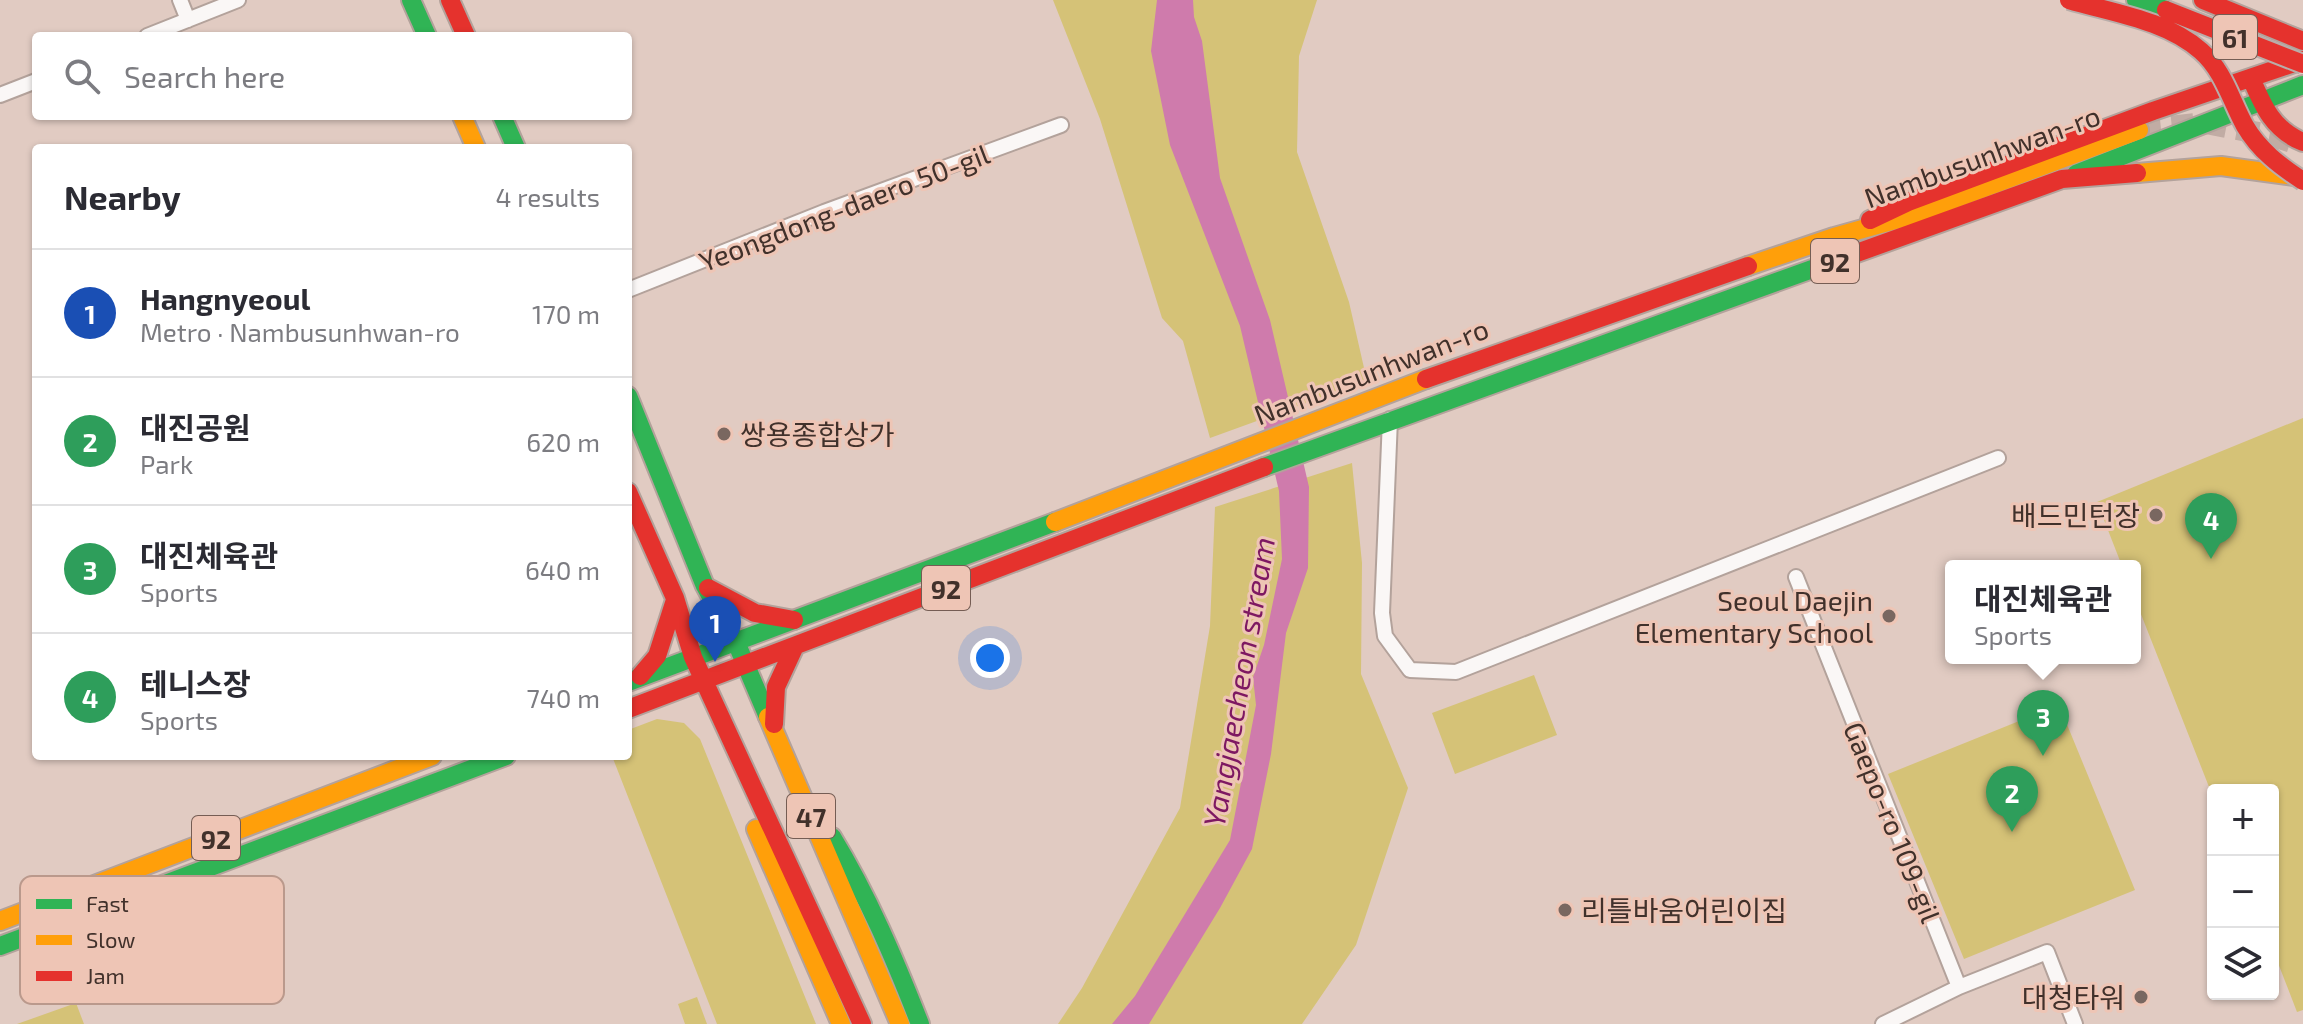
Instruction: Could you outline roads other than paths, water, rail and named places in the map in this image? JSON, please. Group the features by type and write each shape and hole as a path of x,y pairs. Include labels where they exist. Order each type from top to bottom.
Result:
{"main road":[{"path":"411,0 425,32"},
{"path":"450,0 464,32"},
{"path":"2069,0 2173,32 2195,47 2213,64 2257,144 2281,167 2303,180"},
{"name":"61","path":"2136,0 2303,62"},
{"name":"61","path":"2203,0 2303,41"},
{"path":"1834,237 1908,202 2153,111 2303,62"},
{"path":"2251,78 2275,128 2303,142"},
{"path":"2232,84 2263,140 2281,155 2303,166"},
{"path":"2062,179 2303,85"},
{"path":"464,120 474,144"},
{"path":"504,120 514,144"},
{"name":"Nambusunhwan-ro","path":"634,680 1561,330 1834,237 1909,216 2139,130"},
{"name":"Nambusunhwan-ro","path":"632,708 1385,421 2062,179 2221,166 2268,171 2303,180"},
{"name":"47","path":"632,406 705,586 736,642 900,1024"},
{"name":"47","path":"632,501 675,598 693,657 862,1024"},
{"path":"705,586 755,613 796,620"},
{"path":"634,680 657,656 675,598"},
{"path":"774,733 776,687 795,646"},
{"name":"92","path":"118,876 422,760"},
{"name":"92","path":"186,876 495,760"},
{"path":"789,765 852,870 920,1024"},
{"path":"746,773 755,827 841,1024"},
{"name":"92","path":"0,921 20,913"},
{"name":"92","path":"0,946 20,938"}],"street":[{"path":"180,0 188,20"},
{"path":"157,32 238,0"},
{"path":"0,95 32,83"},
{"name":"Yeongdong-daero 50-gil","path":"632,288 824,212 1061,125"},
{"name":"Nambusunhwan-ro","path":"1385,421 1382,613 1385,636 1410,670 1456,672 1998,458"},
{"name":"Gaepo-ro 109-gil","path":"1796,577 1959,987"},
{"path":"1883,1024 1959,987 2047,952 2075,1024"}],"tunnel":[{"path":"2139,130 2206,123 2274,136 2298,144"}],"place":[{"name":"쌍용종합상가","path":"724,434"},
{"name":"배드민턴장","path":"2156,515"},
{"name":"테니스장","path":"2211,559"},
{"name":"Seoul Daejin Elementary School","path":"1889,616"},
{"name":"Hangnyeoul","path":"715,662"},
{"name":"대진체육관","path":"2043,756"},
{"name":"대진공원","path":"2012,832"},
{"name":"리틀바움어린이집","path":"1565,910"},
{"name":"대청타워","path":"2141,997"}],"water label":[{"name":"Yangjaecheon stream","path":"1238,682"}]}
